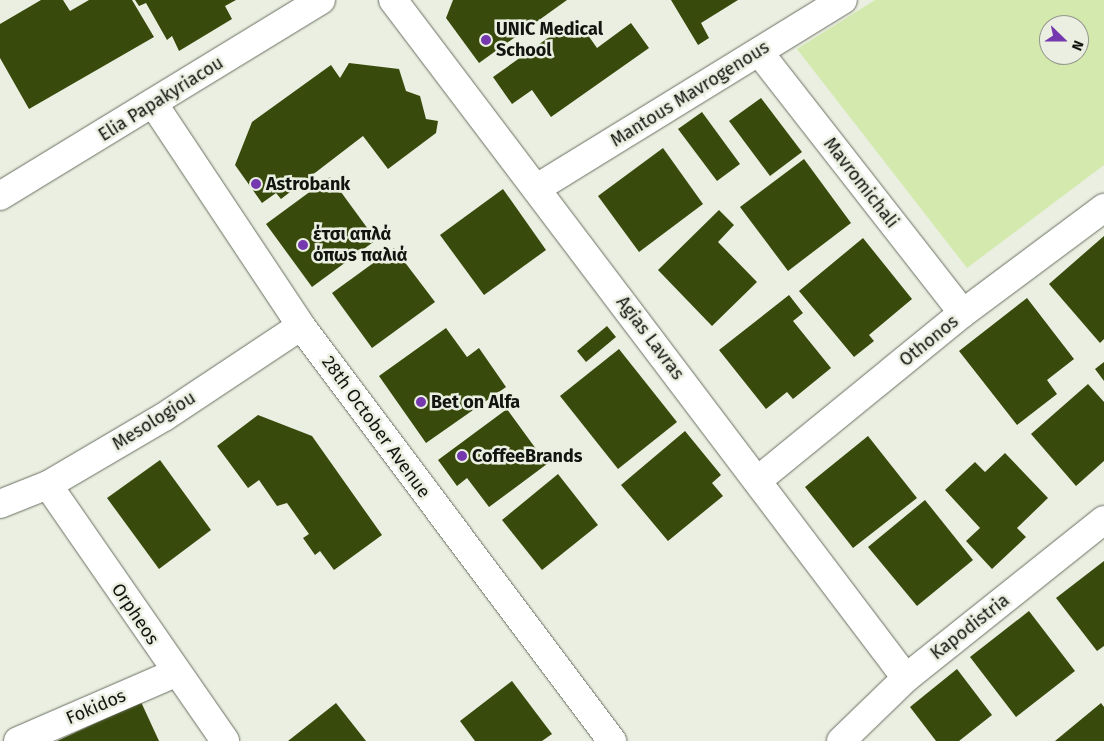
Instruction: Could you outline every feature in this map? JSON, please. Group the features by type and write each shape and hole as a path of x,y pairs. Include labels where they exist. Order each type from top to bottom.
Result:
{"street":[{"name":"Elia Papakyriacou","path":"0,196 321,0"},
{"name":"Agias Lavras","path":"393,0 906,678"},
{"name":"Mantous Mavrogenous","path":"537,188 843,0"},
{"name":"Mavromichali","path":"760,52 962,313"},
{"name":"28th October Avenue","path":"153,103 301,326 612,741"},
{"name":"Othonos","path":"758,480 962,313 1104,208"},
{"name":"Mesologiou","path":"0,504 48,484 164,417 301,326"},
{"name":"Orpheos","path":"48,484 175,673 226,741"},
{"name":"Kapodistria","path":"841,741 906,678 1104,520"},
{"name":"Fokidos","path":"18,741 175,673"}],"green space":[{"path":"875,0 1104,0 1104,165 967,268 797,49"}],"building":[{"path":"41,0 63,0 70,11 89,0 132,0 154,37 29,109 0,58 0,24"},
{"path":"135,0 236,0 225,6 232,19 179,51 172,36 167,40 146,3 139,6"},
{"name":"UNIC Medical School","path":"453,0 567,0 479,63 446,18"},
{"path":"671,0 738,0 701,23 709,38 698,45"},
{"path":"576,18 597,48 631,23 649,48 551,117 532,90 512,104 493,77"},
{"path":"349,63 399,69 406,91 420,96 426,119 438,121 436,133 388,169 363,136 281,199 276,193 262,203 235,165 252,122 331,65 340,78"},
{"path":"761,98 802,152 770,176 729,121"},
{"path":"702,112 740,164 717,181 678,129"},
{"path":"663,148 703,204 639,252 598,196"},
{"path":"804,159 851,223 788,271 740,207"},
{"path":"330,177 376,240 312,287 266,224"},
{"path":"503,189 546,250 484,295 440,235"},
{"path":"719,210 734,225 718,242 757,282 712,326 658,270"},
{"path":"1104,236 1104,339 1100,343 1049,284"},
{"path":"863,238 912,299 869,335 874,341 854,357 799,291"},
{"path":"394,248 435,302 372,348 332,293"},
{"path":"789,295 803,313 793,321 831,368 793,399 787,392 766,409 719,350"},
{"path":"1027,298 1074,359 1047,380 1057,394 1017,425 959,351"},
{"path":"607,326 616,337 586,362 577,351"},
{"path":"446,328 467,357 479,348 506,387 426,443 379,376"},
{"path":"619,349 677,422 618,469 560,396"},
{"path":"1104,362 1104,381 1095,369"},
{"path":"1088,384 1104,402 1104,461 1076,486 1031,434"},
{"path":"507,409 547,464 489,507 467,478 457,486 438,460"},
{"path":"258,415 312,436 382,535 334,570 320,551 315,555 303,538 309,534 287,503 277,506 259,480 248,488 217,446"},
{"path":"685,431 721,475 712,483 723,496 668,541 621,485"},
{"path":"868,436 917,498 853,548 805,487"},
{"path":"1005,453 1048,498 1017,528 1026,537 992,569 966,541 980,528 945,490 975,462 985,472"},
{"path":"160,460 211,530 159,569 107,498"},
{"path":"558,474 598,525 542,570 502,520"},
{"path":"925,500 973,560 917,606 868,547"},
{"path":"1104,561 1104,646 1097,651 1056,598"},
{"path":"1029,611 1075,671 1016,717 970,657"},
{"path":"957,669 992,715 959,741 936,741 910,707"},
{"path":"512,681 552,734 542,741 475,741 460,721"},
{"path":"141,702 159,741 57,741"},
{"path":"336,703 366,741 288,741"},
{"path":"1101,703 1104,707 1104,741 1055,741"}],"place":[{"name":"UNIC Medical School","path":"486,40"},
{"name":"Astrobank","path":"256,184"},
{"name":"έτσι απλά όπωs παλιά","path":"303,245"},
{"name":"Bet on Alfa","path":"421,402"},
{"name":"CoffeeBrands","path":"462,456"}]}
